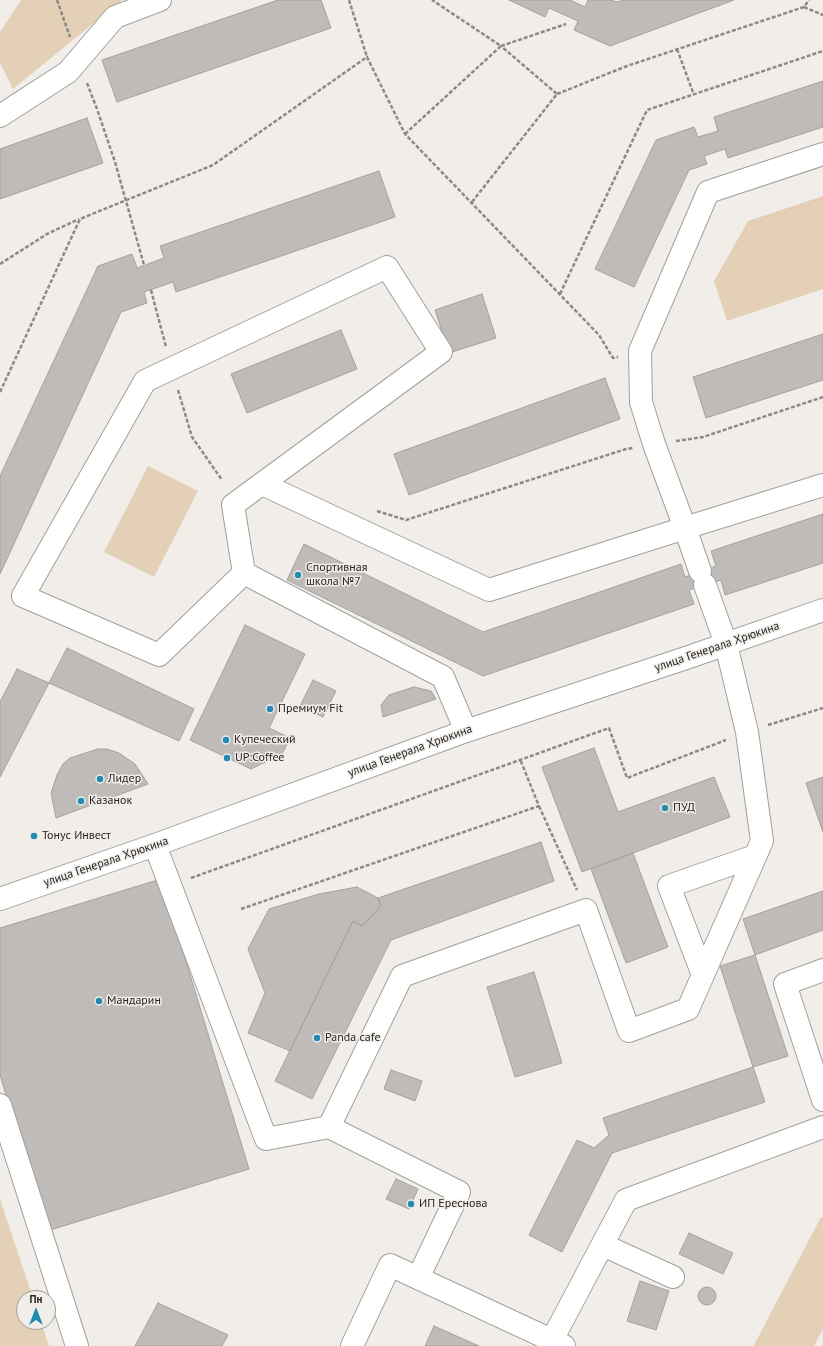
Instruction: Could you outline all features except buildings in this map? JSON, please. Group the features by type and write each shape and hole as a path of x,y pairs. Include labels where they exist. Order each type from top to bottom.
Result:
{"street":[{"path":"0,116 68,72 115,17 160,0"},
{"path":"329,1127 402,976 586,910 629,1031 688,1009 762,841 746,732 726,644 654,444 641,402 640,351 708,192 823,154"},
{"path":"387,267 441,352 233,506 244,573 159,655 23,596 145,381 387,267"},
{"path":"262,484 489,590 823,485"},
{"path":"244,573 443,677 466,731"},
{"name":"улица Генерала Хрюкина","path":"0,898 155,845 466,731 823,610"},
{"path":"155,845 266,1139 329,1127 459,1192 418,1278"},
{"path":"703,975 669,886 755,856"},
{"path":"823,970 785,984 823,1100"},
{"path":"0,1105 77,1346"},
{"path":"352,1346 390,1265 558,1343 603,1245 626,1200 823,1127"},
{"path":"603,1245 673,1277"}],"path":[{"path":"349,0 367,57 405,134 599,335 613,358 640,351"},
{"path":"432,0 501,46 558,94"},
{"path":"472,202 558,94 627,66 804,7 809,0"},
{"path":"804,7 823,15"},
{"path":"405,134 501,46 566,24"},
{"path":"677,49 694,95"},
{"path":"560,294 647,110 823,51"},
{"path":"0,264 47,234 213,165 367,57"},
{"path":"97,109 115,162 144,265"},
{"path":"0,392 80,219"},
{"path":"371,510 406,520 626,449 703,436 823,398"},
{"path":"191,878 609,728 627,778 746,732 823,708"},
{"path":"520,759 539,806 586,910"},
{"path":"241,909 539,806"}],"shaded area":[{"path":"21,0 122,0 13,89 0,63 0,32"},
{"path":"823,196 823,289 727,321 714,281 748,221"},
{"path":"148,466 198,491 154,577 104,552"},
{"path":"0,1199 30,1290 16,1290 16,1330 44,1330 49,1346 0,1346"},
{"path":"821,1217 823,1218 823,1329 814,1346 754,1345"}],"place":[{"name":"Спортивная школа №7","path":"298,575"},
{"name":"Премиум Fit","path":"270,709"},
{"name":"Купеческий","path":"226,740"},
{"name":"UP:Coffee","path":"227,758"},
{"name":"Лидер","path":"100,779"},
{"name":"Казанок","path":"81,801"},
{"name":"ПУД","path":"665,808"},
{"name":"Тонус Инвест","path":"34,836"},
{"name":"Мандарин","path":"99,1001"},
{"name":"Panda cafe","path":"317,1038"},
{"name":"ИП Ереснова","path":"411,1204"}]}
